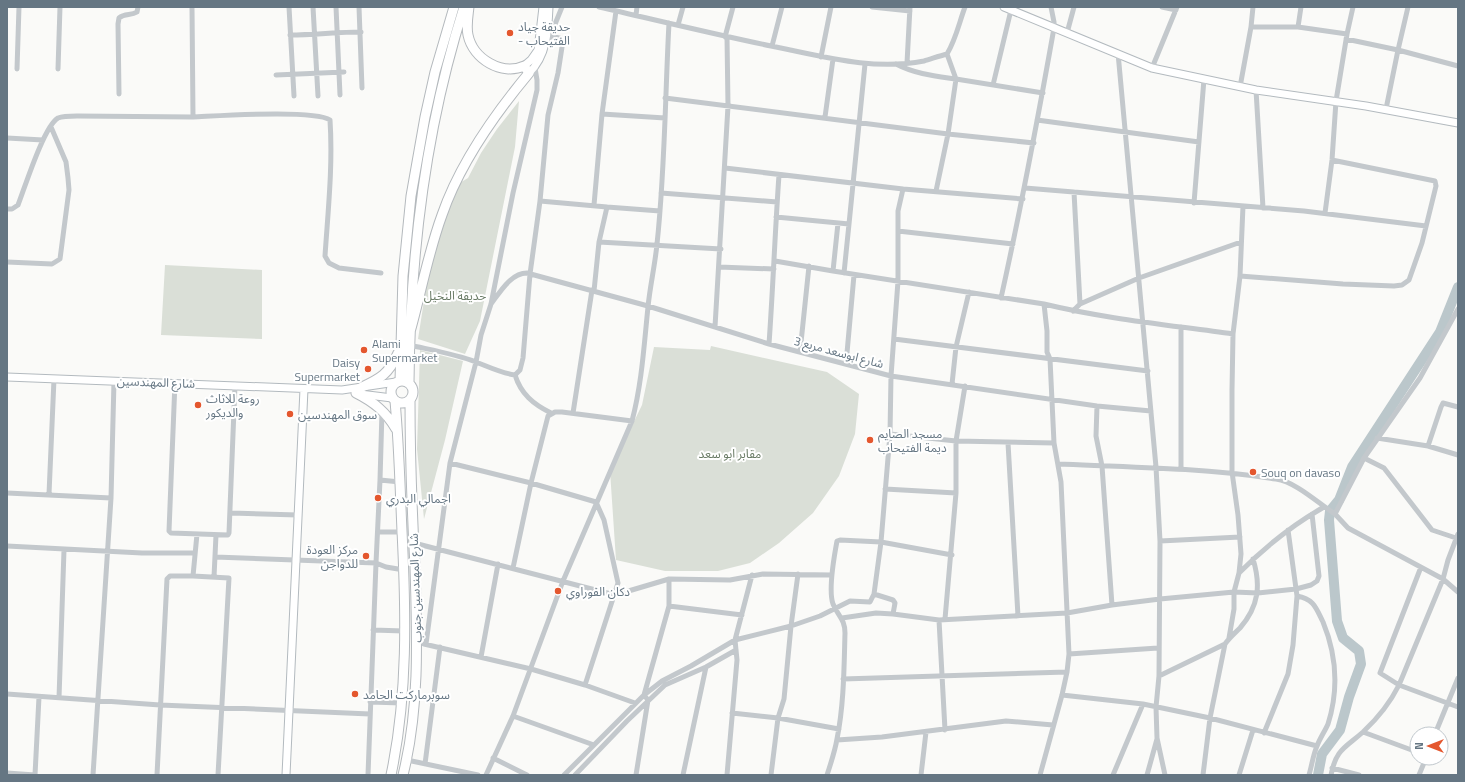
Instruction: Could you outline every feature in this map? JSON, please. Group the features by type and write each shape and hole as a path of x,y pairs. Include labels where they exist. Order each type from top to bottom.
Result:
{"highway":[{"path":"454,7 431,92 411,196 403,276 398,381 391,389 393,399 404,403 410,400 413,393 413,389 409,383 409,345 415,245 430,140 445,72 464,7"},
{"path":"469,7 467,29 470,41 477,52 499,68 529,69"},
{"path":"410,332 420,299 432,243 448,199 481,138 529,69"},
{"path":"397,431 382,409 358,390 378,380 384,375 400,350"},
{"path":"398,381 409,383"},
{"name":"شارع المهندسين جنوب","path":"391,775 400,726 404,631 404,570 400,482 397,431 393,399"},
{"name":"شارع المهندسين جنوب","path":"403,775 407,760 421,644 417,612 410,400"},
{"path":"404,613 417,612"}],"street":[{"path":"17,69 19,7"},
{"path":"58,69 60,7"},
{"path":"119,94 119,18 123,14 134,14 137,12 138,7"},
{"path":"192,7 193,117"},
{"path":"289,7 294,96"},
{"path":"313,7 318,96"},
{"path":"336,7 337,32 342,72 340,95"},
{"path":"359,7 362,88"},
{"path":"529,69 538,50 543,7"},
{"path":"545,45 550,7"},
{"path":"529,69 542,54 562,7"},
{"path":"599,7 726,37 834,60 865,64 907,63 947,54 952,45 965,7"},
{"path":"636,15 637,7"},
{"path":"678,25 683,7"},
{"path":"715,327 724,198 728,106 726,37 733,7"},
{"path":"772,46 782,7"},
{"path":"821,57 831,7"},
{"path":"872,7 910,9 907,63"},
{"path":"1001,298 1023,199 1043,93 1054,28 1051,7"},
{"path":"1067,33 1074,7"},
{"path":"1152,68 1177,9 1162,7"},
{"path":"1240,87 1251,27 1252,7"},
{"path":"1298,27 1301,7"},
{"path":"1325,213 1332,160 1336,101 1346,36 1354,7"},
{"path":"1386,109 1408,7"},
{"path":"993,85 1008,8 1152,68 1256,90 1386,109 1458,123"},
{"path":"594,205 602,114 616,11"},
{"path":"486,775 513,716 564,581 596,502 632,420 639,393 660,211 669,23"},
{"path":"1251,27 1298,27 1346,36 1458,66"},
{"path":"290,35 361,32"},
{"path":"515,375 520,370 523,358 530,274 540,200 548,115 558,73 562,47 559,38 550,36"},
{"path":"1118,53 1156,467 1160,541 1160,600 1156,707 1157,738 1165,775"},
{"path":"936,191 948,134 956,79 947,54"},
{"path":"825,117 834,60"},
{"path":"844,273 865,64"},
{"path":"895,64 909,71 920,74 1043,93"},
{"path":"529,69 537,80 537,90 517,173 491,304 481,335 476,362 450,463 438,549 421,644 440,647 531,669 636,703"},
{"path":"276,75 342,72"},
{"path":"1194,203 1204,79"},
{"path":"1256,90 1263,208"},
{"path":"665,98 825,117 948,134 1034,143"},
{"path":"7,209 12,209 18,204 43,140 58,118 77,116 193,117 275,114 317,116 330,120 331,137 330,182 325,256 329,264 339,268 381,273"},
{"path":"602,114 665,118"},
{"path":"1037,120 1199,142"},
{"path":"7,262 52,264 60,259 69,190 66,162 51,127"},
{"path":"7,138 43,140"},
{"path":"1240,276 1343,284 1398,286 1409,280 1422,244 1436,186 1434,180 1332,160"},
{"path":"725,168 853,184 1023,199"},
{"path":"770,344 779,175"},
{"path":"1025,188 1325,213 1426,226"},
{"path":"565,775 644,695 662,681 735,640 791,626 820,616 836,609 850,600 870,602 872,599 881,542 890,434 891,376 898,281 898,211 903,189"},
{"path":"1074,192 1080,304"},
{"path":"661,193 777,202"},
{"path":"540,200 660,211"},
{"path":"1229,638 1234,609 1234,592 1239,573 1241,554 1232,472 1233,334 1240,276 1244,206"},
{"path":"573,413 593,291 599,242 607,207"},
{"path":"776,217 849,224"},
{"path":"834,271 838,223"},
{"path":"898,231 1013,244"},
{"path":"599,242 720,249"},
{"path":"1073,311 1080,304 1139,278 1241,242"},
{"path":"775,260 854,275 1044,304 1073,311 1233,334"},
{"path":"800,352 809,266"},
{"path":"719,267 774,269"},
{"path":"491,304 507,283 515,276 522,273 530,274"},
{"name":"شارع ابوسعد مربع 3","path":"530,274 648,306 770,344 891,376 1053,400 1151,412"},
{"path":"846,364 854,275"},
{"path":"952,384 956,347 968,292"},
{"path":"1040,775 1062,695 1069,654 1061,482 1054,443 1053,400 1050,359 1047,352 1047,331 1044,304"},
{"path":"1335,514 1364,458 1420,378 1458,309"},
{"path":"1181,327 1181,469"},
{"path":"894,339 1148,371"},
{"path":"409,345 476,362 494,370 515,375"},
{"path":"515,375 518,385 530,400 551,413 573,413 632,420"},
{"name":"شارع المهندسين","path":"7,377 175,382 304,389 358,390"},
{"path":"48,494 54,379"},
{"path":"93,775 111,498 114,381"},
{"path":"358,390 398,381"},
{"path":"175,382 169,531 171,533 216,535 229,534 236,385"},
{"path":"945,620 952,555 956,493 956,441 965,386"},
{"path":"286,775 304,389"},
{"path":"358,390 393,399"},
{"path":"1428,446 1443,403 1458,407"},
{"path":"1097,406 1096,436 1102,466 1112,605"},
{"path":"368,775 382,409"},
{"path":"513,568 546,420 551,413"},
{"path":"890,434 956,441 1054,443"},
{"path":"1378,438 1428,446 1458,455"},
{"path":"1008,443 1018,616"},
{"path":"1331,775 1335,758 1341,750 1363,732 1387,706 1399,685 1443,579 1457,536 1432,530 1384,468 1364,458"},
{"path":"450,463 531,483 596,502 604,520 618,583 585,686"},
{"path":"1058,464 1156,467 1232,472 1282,480 1335,514 1348,528 1443,579 1458,592"},
{"path":"380,480 400,482"},
{"path":"885,489 956,493"},
{"path":"7,493 111,498"},
{"path":"1239,573 1261,551 1288,530 1324,507"},
{"path":"231,513 298,515"},
{"path":"842,618 871,614 893,614 945,620 1067,613 1112,605 1234,592 1258,593 1296,589 1311,585 1317,581 1320,576 1312,514"},
{"path":"1264,733 1288,674 1293,645 1297,596 1288,530"},
{"path":"378,532 402,532"},
{"path":"193,576 197,534"},
{"path":"214,576 216,535"},
{"path":"1160,541 1240,537"},
{"path":"827,775 839,729 846,633 842,618 836,609 831,596 832,575 838,540 881,542 952,555"},
{"path":"414,543 615,595 669,579 730,580 752,575 832,575"},
{"path":"7,546 64,550 195,553"},
{"path":"58,698 64,550"},
{"path":"215,557 376,563 386,567 404,570"},
{"path":"1203,775 1210,718 1225,644 1240,628 1249,615 1258,593 1258,576 1253,560"},
{"path":"481,657 498,564"},
{"path":"1421,567 1380,673 1399,685 1458,707"},
{"path":"771,775 778,718 784,699 798,574"},
{"path":"727,775 737,660 735,640 752,575"},
{"path":"157,775 167,579 170,576 214,576 229,578 218,775"},
{"path":"644,695 669,606 669,579"},
{"path":"874,594 893,600 893,614"},
{"path":"1297,596 1313,602 1325,628 1334,655 1335,681 1331,711 1326,728 1317,746 1309,775"},
{"path":"669,606 742,615"},
{"path":"939,620 945,730"},
{"path":"373,630 404,631"},
{"path":"1158,676 1225,644"},
{"path":"425,764 440,647"},
{"path":"1069,654 1158,648"},
{"path":"575,775 648,700 665,685 706,667 736,650"},
{"path":"683,775 706,667"},
{"path":"843,679 1067,672"},
{"path":"1438,726 1458,678"},
{"path":"7,694 160,706 370,714"},
{"path":"636,775 648,700 644,695"},
{"path":"1062,695 1143,704 1210,718 1317,746"},
{"path":"7,773 35,775 39,697"},
{"path":"370,702 402,703"},
{"path":"1113,775 1143,704"},
{"path":"732,713 778,718 839,729"},
{"path":"513,716 594,745"},
{"path":"837,740 859,740 1006,721 1053,725"},
{"path":"1240,775 1253,730"},
{"path":"921,775 926,732"},
{"path":"1363,732 1409,749"},
{"path":"1147,775 1157,738"},
{"path":"493,758 527,775"},
{"path":"407,760 478,775"},
{"path":"1332,768 1359,775"}],"green space":[{"name":"حديقة النخيل","path":"519,101 515,147 480,321 465,354 418,339 426,288 438,239 458,184 468,178 481,153 497,129"},
{"path":"165,265 262,270 262,339 161,335"},
{"name":"مقابر ابو سعد","path":"711,346 827,372 859,394 855,434 839,476 813,513 779,543 750,563 718,571 665,571 616,560 610,471 642,405 654,347 710,350"},
{"path":"420,350 463,361 445,440 424,519 417,449"}],"waterway":[{"path":"1318,775 1322,754 1340,730 1349,697 1361,664 1359,651 1343,638 1337,621 1329,520 1330,511 1339,500 1352,467 1440,332 1458,287"}],"place":[{"name":"حديقة جياد - الفتيحاب","path":"510,33"},
{"name":"Alami Supermarket","path":"364,350"},
{"name":"Daisy Supermarket","path":"368,369"},
{"name":"روعة للاثاث والديكور","path":"198,405"},
{"name":"سوق المهندسين","path":"290,414"},
{"name":"مسجد الصايم ديمة الفتيحاب","path":"870,440"},
{"name":"Souq on davaso","path":"1253,472"},
{"name":"اجمالي البدري","path":"378,498"},
{"name":"مركز العودة للدواجن","path":"366,556"},
{"name":"دكان الفوراوي","path":"558,591"},
{"name":"سوبرماركت الحامد","path":"355,694"}]}
